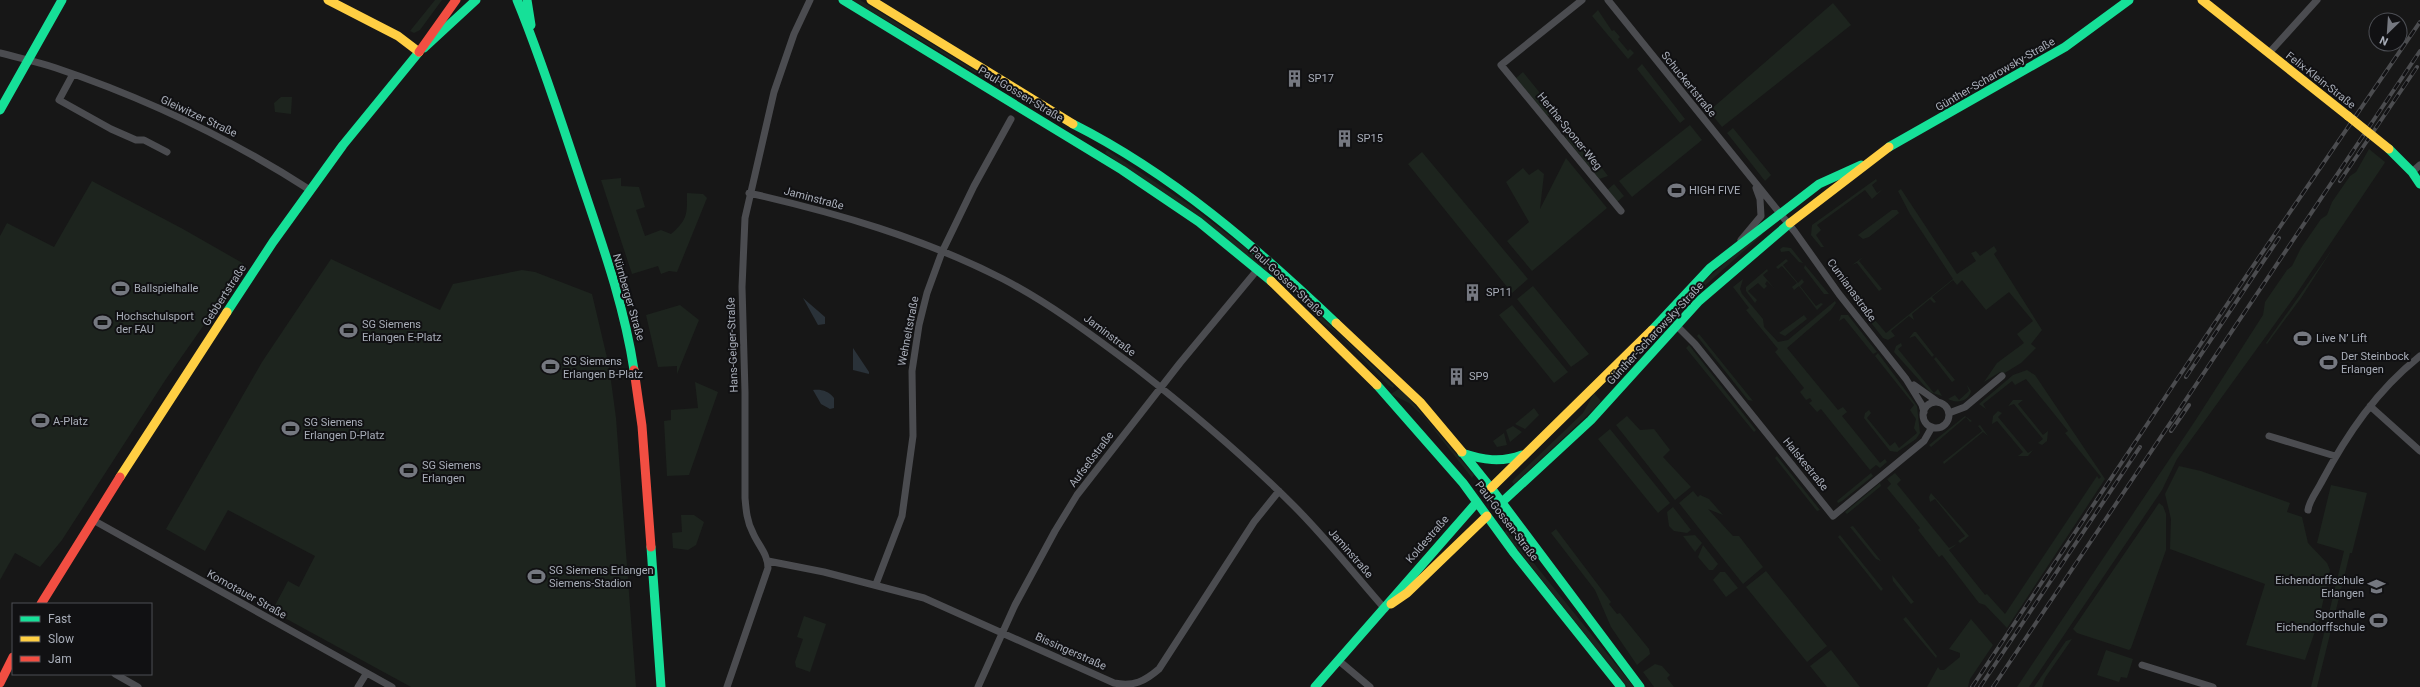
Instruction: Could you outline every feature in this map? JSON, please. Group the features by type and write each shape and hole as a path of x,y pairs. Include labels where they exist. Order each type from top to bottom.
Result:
{"street":[{"path":"0,110 62,0"},
{"path":"328,0 398,36 419,52"},
{"name":"Gebbertstraße","path":"42,603 93,520 251,276 310,190 342,145 419,52 456,0"},
{"name":"Hans-Geiger-Straße","path":"768,561 746,516 744,498 742,247 749,193 774,92 794,34 810,0"},
{"name":"Paul-Gossen-Straße","path":"843,0 1116,166 1199,222 1258,269 1384,392 1477,502 1621,687"},
{"name":"Paul-Gossen-Straße","path":"871,0 1125,152 1176,186 1267,258 1420,402 1491,488 1640,687"},
{"name":"Hertha-Sponer-Weg","path":"1582,0 1501,64 1622,211"},
{"name":"Schuckertstraße","path":"1608,0 1780,213"},
{"name":"Günther-Scharowsky-Straße","path":"1487,516 1591,420 1676,325 1715,286 1789,224 1868,162 1903,138 1966,105 2065,47 2129,0"},
{"name":"Felix-Klein-Straße","path":"2202,0 2389,150 2412,172 2420,184"},
{"path":"2269,53 2316,0"},
{"name":"Gebbertstraße","path":"419,52 437,38 475,1"},
{"name":"Nürnberger Straße","path":"519,1 535,43 606,256 629,336 642,426 661,687"},
{"name":"Gleiwitzer Straße","path":"0,53 73,74 209,132 269,164 310,190"},
{"path":"73,74 59,100 111,128 136,140 144,140 167,152"},
{"name":"Wehneltstraße","path":"876,584 902,516 913,436 912,371 914,348 926,293 942,252 974,186 1011,119"},
{"path":"1116,166 1114,161 1115,156 1125,152"},
{"name":"Günther-Scharowsky-Straße","path":"1491,488 1644,338 1700,277 1736,247 1819,184 1868,162"},
{"path":"2412,172 2420,165"},
{"name":"Schuckertstraße","path":"1736,247 1761,216 1760,199 1753,181"},
{"name":"Jaminstraße","path":"749,193 836,214 896,233 1000,277 1084,328 1160,388 1251,464 1336,552 1385,609"},
{"name":"Cumianastraße","path":"1780,213 1906,379 1922,405 1926,422 1932,427"},
{"name":"Aufseßstraße","path":"978,687 1004,633 1015,605 1055,531 1077,495 1160,388 1258,269"},
{"name":"Halskestraße","path":"1676,325 1695,344 1834,516 1924,441 1932,427"},
{"path":"1644,338 1651,347 1646,359"},
{"path":"2308,510 2335,456 2370,406 2389,382 2420,356"},
{"path":"1932,427 1939,428 1945,424 1949,413 1970,403 2002,376"},
{"path":"1384,392 1391,393 1394,390 1394,377"},
{"name":"Cumianastraße","path":"1906,379 1931,398 1946,406 1949,413"},
{"path":"1924,412 1928,405 1939,402"},
{"path":"2370,406 2420,451"},
{"path":"2269,436 2335,456"},
{"path":"1462,453 1480,459 1497,461 1524,455"},
{"name":"Koldestraße","path":"1315,687 1385,609 1401,587 1491,488"},
{"name":"Bissingerstraße","path":"768,561 876,584 924,598 1114,683 1126,685 1138,684 1159,669 1254,522 1278,491"},
{"name":"Koldestraße","path":"1385,609 1407,593 1487,516"},
{"name":"Komotauer Straße","path":"93,520 366,674 392,687"},
{"path":"727,687 766,576 768,561"},
{"path":"0,683 12,659"},
{"path":"1338,660 1370,687"},
{"path":"2142,665 2213,687"},
{"path":"358,687 366,674"},
{"path":"117,675 138,687"}],"shaded area":[{"path":"435,0 442,0 420,30 414,33 410,31"},
{"path":"852,0 860,0 1080,135"},
{"path":"1833,3 1851,25 1722,127 1709,111"},
{"path":"1598,10 1612,31 1614,30 1620,37 1618,39 1628,51 1630,49 1634,53 1628,59 1592,16"},
{"path":"1642,64 1685,119 1680,123 1637,69"},
{"path":"1523,72 1557,114 1547,116 1516,78"},
{"path":"281,97 292,97 291,114 275,112 274,103"},
{"path":"1690,125 1702,140 1632,197 1619,181"},
{"path":"1568,128 1592,155 1590,158 1593,161 1595,159 1608,176 1599,179 1566,138"},
{"path":"1733,128 1771,175 1765,181 1727,133"},
{"path":"2369,149 2385,162 2384,164 2295,296 2177,459 2162,490 2029,687 2017,687 2195,421 2263,315 2265,302 2287,270 2292,266 2301,248 2321,219 2327,215 2332,202 2350,176 2356,172"},
{"path":"1107,150 1191,206 1266,264 1394,386 1393,388 1388,385 1336,332 1324,324 1271,274 1105,153"},
{"path":"1422,152 1528,279 1512,293 1408,164"},
{"path":"1566,158 1607,208 1532,271 1507,241 1529,222 1506,182 1523,168 1529,175 1538,169 1544,174 1540,209"},
{"path":"621,178 621,186 639,187 645,207 636,210 645,236 661,230 671,234 677,229 684,220 687,206 687,193 703,194 707,198 677,272 669,271 661,274 658,266 632,274 601,180"},
{"path":"1876,179 1877,181 1872,185 1877,193 1883,189 1872,199 1865,190 1817,225 1821,230 1816,235 1824,247 1821,247 1811,235 1812,225"},
{"name":"Hochschulsport der FAU","path":"92,181 183,229 246,265 166,379 62,540 40,567 15,553 0,580 0,236 7,223 54,247"},
{"path":"1614,184 1624,196 1617,202 1607,190"},
{"path":"1901,189 1957,274 1976,261 1971,253 1976,251 1980,256 1994,246 1997,251 1994,254 2042,330 2031,344 2036,348 2021,363 2003,374 2000,372 1984,382 1997,363 2024,343 2017,334 2033,321 2009,292 1986,310 1962,280 1957,285 1953,280 1932,297 1936,302 1934,303 1930,299 1912,314 1914,320 1909,316 1891,331 1895,336 1888,340 1883,338 1865,315 1868,310 1873,309 1869,313 1886,333 1953,279 1910,214 1898,191"},
{"path":"1892,210 1897,210 1899,213 1869,237 1863,239 1858,235"},
{"path":"1761,232 1763,234 1699,291 1653,341 1652,336 1703,282"},
{"path":"1783,247 1791,248 1803,263 1799,262 1789,251 1781,252 1780,249"},
{"path":"2333,248 2301,298 2267,344 2266,343"},
{"path":"1863,257 1859,261 1882,289 1879,291 1857,263 1852,265"},
{"name":"SG Siemens Erlangen","path":"331,259 440,310 453,284 522,270 535,272 592,294 609,366 616,418 636,687 411,687 272,611 288,581 299,587 315,556 228,510 205,551 166,529 262,362"},
{"path":"1786,259 1788,261 1783,265 1798,283 1802,279 1804,282 1800,286 1816,306 1821,303 1823,304 1817,310 1799,286 1794,290 1792,287 1797,283 1782,266 1778,269 1776,267"},
{"path":"1833,259 1847,276 1843,280 1857,298 1862,295 1860,301 1853,301 1844,287 1831,260"},
{"path":"1805,265 1829,294 1824,294 1804,268"},
{"path":"1767,269 1768,271 1763,275 1774,288 1767,281 1765,284 1767,286 1764,289 1758,283 1748,291 1757,300 1755,303 1746,291 1746,287"},
{"path":"1743,279 1740,289 1742,294 1763,319 1764,327 1778,342 1788,340 1835,301 1836,303 1831,310 1787,348 1838,410 1843,407 1847,412 1842,416 1880,463 1885,459 1887,462 1880,468 1876,465 1870,470 1821,409 1817,412 1809,403 1812,401 1810,398 1806,400 1800,392 1804,388 1775,352 1778,349 1746,310 1749,308 1733,287"},
{"path":"1533,286 1589,354 1571,367 1517,299"},
{"path":"803,298 825,317 825,324 818,325"},
{"path":"680,305 699,320 677,374 677,366 658,367 646,315"},
{"path":"1512,305 1568,372 1554,383 1499,315"},
{"path":"1804,315 1807,319 1785,336 1779,333"},
{"path":"1841,315 1848,315 1877,352 1873,354 1844,318 1839,321"},
{"path":"1914,332 1916,332 1934,355 1932,357 1915,336 1909,338"},
{"path":"1699,334 1753,401 1748,400 1697,336"},
{"path":"1901,343 1902,346 1898,349 1934,393 1938,389 1942,396 1930,392 1894,352 1896,346"},
{"path":"1689,345 1756,430 1754,432 1686,348"},
{"path":"853,348 869,372 869,374 853,370"},
{"path":"1639,350 1633,363 1618,380 1613,374"},
{"path":"1878,353 1917,406 1920,433 1916,439 1897,452 1890,451 1864,418 1865,413 1869,410 1871,413 1867,418 1890,446 1895,442 1899,448 1917,433 1914,428 1916,419 1910,410 1914,405 1875,356"},
{"path":"1936,357 1955,380 1952,382 1934,359"},
{"path":"2027,370 2035,375 2105,479 2007,628 1985,605 1979,603 1942,555 1939,557 1918,530 1920,528 1887,488 1891,484 1887,479 1895,473 1901,480 1897,484 1949,548 1957,544 1949,550 1985,595 1987,594 2005,614 2097,476 2099,479 2101,477 2065,433 2068,431 2026,379 2015,385 2012,381 1983,404 1986,409 1979,404 2013,375"},
{"path":"695,382 718,392 689,475 667,476 664,421 671,420 671,410 698,408"},
{"path":"1967,385 1971,391 1968,397 1962,401 1951,401 1948,399 1955,395 1959,400 1969,391"},
{"path":"1400,388 1474,475 1472,478 1424,417 1409,403 1391,394"},
{"path":"813,390 822,390 830,394 834,398 834,408 830,409 821,404"},
{"path":"1594,393 1601,401 1594,409 1514,484 1512,482 1514,479 1583,413"},
{"path":"2013,400 2023,400 2018,404 2043,435 2048,431 2047,441 2042,445 2038,443 2043,439 2014,404 2008,406"},
{"path":"1534,408 1539,415 1525,429 1515,424"},
{"path":"1998,411 2002,413 1998,417 2028,453 2033,450 2028,456 2018,456 2023,452 1997,421 1992,424 1993,416"},
{"path":"1627,416 1640,430 1654,429 1670,450 1663,457 1691,487 1675,500 1616,425"},
{"path":"1965,416 1972,421 1970,422 1966,417 1931,447 1929,445"},
{"path":"1980,425 1988,436 1983,432 1944,464 1943,462 1982,431 1978,426"},
{"path":"1513,426 1522,432 1510,442 1506,430"},
{"path":"1610,429 1670,503 1658,513 1598,439"},
{"path":"1504,433 1507,445 1497,447 1493,441"},
{"path":"1789,446 1818,483 1813,481 1787,448"},
{"path":"1777,456 1820,510 1817,511 1775,458"},
{"path":"2179,466 2201,471 2290,503 2287,512 2302,517 2308,543 2327,563 2330,570 2319,620 2305,660 2246,645 2265,584 2170,549 2171,519 2165,494"},
{"path":"1871,473 1873,476 1838,503 1837,501"},
{"path":"1880,483 1881,486 1847,514 1845,512"},
{"path":"2331,485 2367,493 2352,553 2350,553 2317,687 2311,687 2344,551 2317,543"},
{"path":"1693,491 1698,497 1700,495 1709,499 1723,515 1708,509 1733,536 1739,536 1763,567 1743,584 1679,503"},
{"path":"1931,493 1969,536 1960,543 1958,541 1965,536 1935,499 1930,502 1929,497"},
{"path":"2159,503 2163,506 2166,514 2166,550 2131,648 2129,650 2077,633 2073,629"},
{"path":"1673,507 1691,530 1687,533 1674,531 1669,526 1667,512"},
{"path":"681,515 694,515 704,522 696,545 688,550 673,548 672,533 682,532"},
{"path":"1853,526 1881,561 1876,559 1850,527"},
{"path":"1556,529 1611,602 1609,604 1617,614 1620,613 1649,649 1650,654 1637,665 1611,627 1595,590 1551,533"},
{"path":"1507,530 1634,687 1627,687 1504,532"},
{"path":"1695,535 1702,543 1695,552 1683,536"},
{"path":"1840,535 1883,589 1881,591 1838,537"},
{"path":"1703,545 1718,564 1713,570 1709,570 1698,557"},
{"path":"1766,571 1827,646 1807,662 1746,587"},
{"path":"1720,572 1725,572 1738,588 1726,597 1713,580"},
{"path":"1892,575 1914,602 1911,604 1893,581"},
{"path":"804,616 826,624 810,672 796,667 795,662 803,639 797,637"},
{"path":"1906,617 1937,656 1936,658 1903,619"},
{"path":"1971,619 1993,645 1970,679 1968,687 1927,687 1938,667 1940,670 1944,670 1960,657 1960,653 1949,649"},
{"path":"2072,639 2045,678 2042,687 2034,687 2066,641"},
{"path":"1831,650 1860,687 1827,687 1810,666"},
{"path":"2106,650 2133,659 2127,678 2121,677 2119,682 2097,675"},
{"path":"1655,664 1662,666 1670,675 1667,678 1674,687 1654,687 1643,672"}],"railway":[{"path":"1972,687 2236,291 2420,22"},
{"path":"1993,687 2420,51"},
{"path":"2340,181 2417,67"},
{"path":"2186,377 2279,238"},
{"path":"2171,431 2189,405"},
{"path":"1980,687 2140,447"}],"traffic: fast":[{"path":"0,110 62,0"},
{"path":"424,48 476,0"},
{"path":"517,0 550,88 604,249 630,345 634,370"},
{"path":"527,0 531,25"},
{"path":"843,0 1122,170 1199,222 1271,281"},
{"path":"1889,147 2065,47 2129,0"},
{"path":"227,312 273,242 343,145 419,52"},
{"path":"1073,124 1145,166 1179,189 1244,240 1336,323"},
{"path":"2389,149 2412,172 2420,184"},
{"path":"1652,330 1710,268 1819,184 1861,165"},
{"path":"1501,503 1591,420 1699,301 1790,223"},
{"path":"1377,385 1463,483 1514,553 1621,687"},
{"path":"1462,452 1491,488 1640,687"},
{"path":"1462,453 1492,460 1507,459 1522,455"},
{"path":"1315,687 1477,502"},
{"path":"651,547 661,687"}],"traffic: slow":[{"path":"328,0 398,36 419,52"},
{"path":"871,0 1073,124"},
{"path":"2202,0 2348,116"},
{"path":"2348,116 2389,149"},
{"path":"1790,223 1889,147"},
{"path":"1271,281 1377,385"},
{"path":"120,477 227,312"},
{"path":"1336,323 1420,402 1462,452"},
{"path":"1491,488 1652,330"},
{"path":"1391,604 1407,593 1487,516"}],"traffic: jam":[{"path":"419,52 456,0"},
{"path":"634,370 642,426 651,547"},
{"path":"42,603 120,477"},
{"path":"0,683 12,659"}],"place":[{"name":"SP17","path":"1295,78"},
{"name":"SP15","path":"1344,138"},
{"name":"HIGH FIVE","path":"1676,190"},
{"name":"Ballspielhalle","path":"121,288"},
{"name":"SP11","path":"1473,292"},
{"name":"Hochschulsport der FAU","path":"103,322"},
{"name":"SG Siemens Erlangen E-Platz","path":"349,330"},
{"name":"Live N’ Lift","path":"2303,338"},
{"name":"Der Steinbock Erlangen","path":"2328,362"},
{"name":"SG Siemens Erlangen B-Platz","path":"550,367"},
{"name":"SP9","path":"1456,376"},
{"name":"A-Platz","path":"40,421"},
{"name":"SG Siemens Erlangen D-Platz","path":"291,428"},
{"name":"SG Siemens Erlangen","path":"409,471"},
{"name":"SG Siemens Erlangen Siemens-Stadion","path":"536,576"},
{"name":"Eichendorffschule Erlangen","path":"2377,586"},
{"name":"Sporthalle Eichendorffschule","path":"2378,620"}]}
